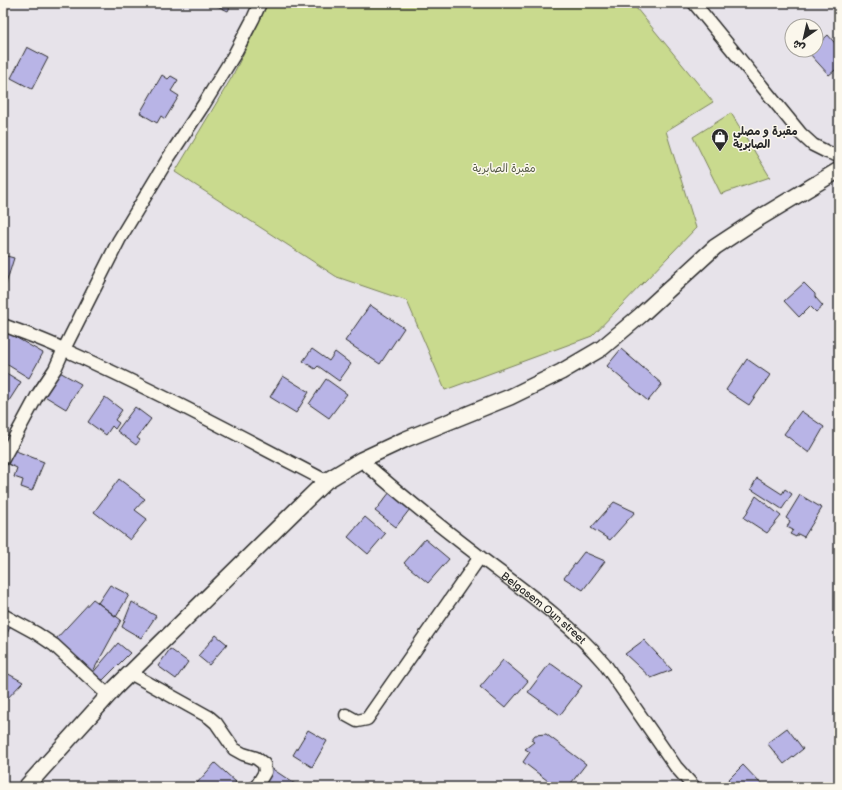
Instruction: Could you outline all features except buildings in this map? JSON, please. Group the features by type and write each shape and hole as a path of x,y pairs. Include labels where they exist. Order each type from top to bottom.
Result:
{"street":[{"path":"3,459 37,396 55,369 119,240 168,157 204,104 234,55 260,3"},
{"path":"694,3 801,134 813,145 839,156"},
{"path":"26,787 108,695 326,481 360,460 510,397 561,372 602,348 646,311 715,247 756,220 839,170"},
{"path":"3,325 64,349 217,424 326,481"},
{"name":"Belgasem Oun street","path":"360,460 423,513 576,633 604,663 676,767 694,787"},
{"path":"346,715 357,721 367,719 480,557"},
{"path":"3,615 36,633 54,645 108,695"},
{"path":"130,673 209,718 216,723 234,749 243,754 256,758 264,764 265,772 256,787"}],"green space":[{"name":"مقبرة الصابرية","path":"268,3 632,3 713,102 666,131 696,228 592,336 445,390 407,301 337,277 175,172 232,77"},
{"path":"731,113 770,177 721,194 693,137"}],"place":[{"name":"مقبرة و مصلى الصابرية","path":"720,152"}]}
